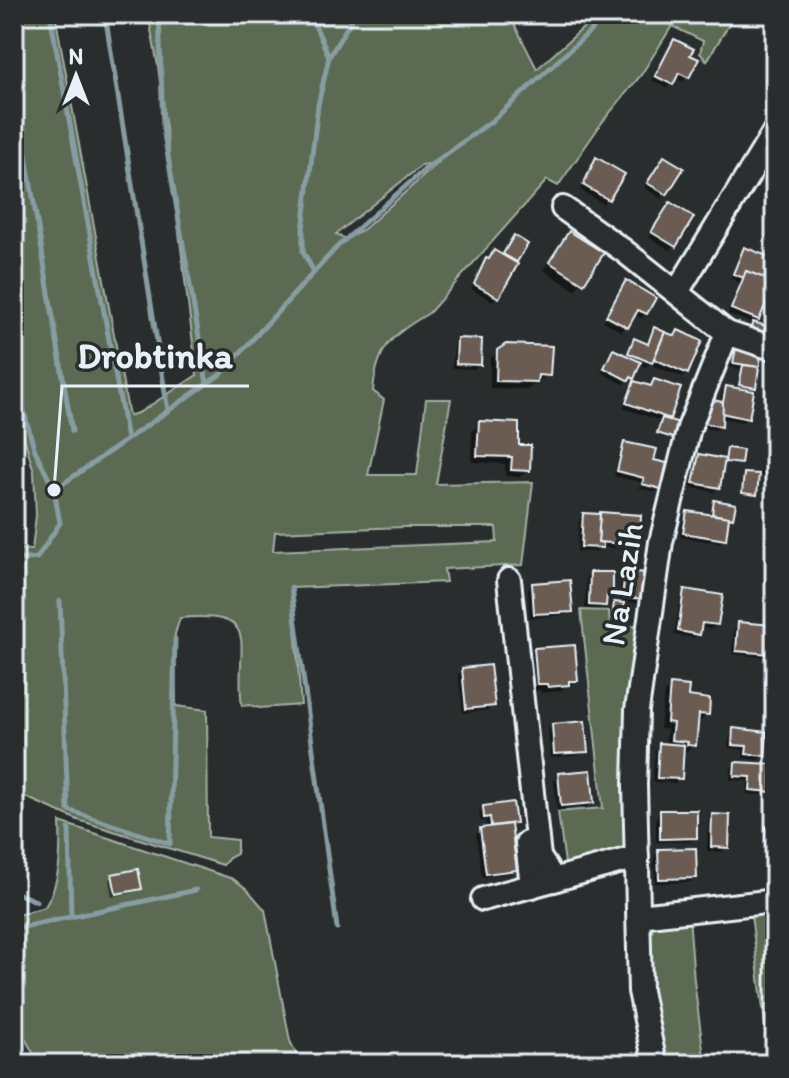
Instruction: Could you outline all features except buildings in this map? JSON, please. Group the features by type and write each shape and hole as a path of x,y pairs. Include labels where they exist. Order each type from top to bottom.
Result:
{"street":[{"path":"677,292 775,131"},
{"path":"563,208 727,333 775,349"},
{"name":"Na Lazih","path":"655,1064 640,991 635,785 637,710 661,542 689,428 727,333"},
{"path":"509,580 539,857 554,880"},
{"path":"504,663 532,886"},
{"path":"483,899 637,857"},
{"path":"639,916 775,901"}],"green space":[{"path":"14,14 55,14 129,416 197,375 158,66 148,14 509,14 537,69 599,14 735,14 707,61 700,53 703,41 672,26 641,75 603,121 558,186 547,180 429,313 396,335 378,363 373,391 384,400 368,475 417,475 426,399 451,399 436,484 533,482 523,565 444,569 446,582 292,588 301,705 242,706 242,650 236,627 226,620 208,617 180,618 175,634 176,706 207,710 208,837 237,840 237,854 223,865 78,820 14,792 14,549 32,550 36,515 34,472 14,402","holes":["438,163 364,229 346,239 336,234 422,165","496,527 497,542 273,551 275,532"]},
{"path":"581,610 609,611 610,626 643,625 629,842 624,856 566,871 558,812 603,808"},
{"path":"60,822 233,879 247,889 265,910 290,1041 301,1064 39,1064 14,1018 14,916 45,907 50,897 59,866"},
{"path":"775,906 775,1064 770,1064 750,907"},
{"path":"689,915 705,1064 662,1064 656,1043 643,930 651,920"}],"waterway":[{"path":"50,14 127,439"},
{"path":"105,14 168,411"},
{"path":"159,14 163,128 207,384"},
{"path":"310,14 329,57"},
{"path":"314,272 303,252 303,230 318,105 329,57 355,14"},
{"path":"54,490 221,374 337,247 424,170 493,120 609,14"},
{"path":"14,84 72,431"},
{"path":"14,376 34,448 54,490 60,523 37,558 14,560"},
{"path":"291,587 337,928"},
{"path":"60,601 68,810 170,844 175,639"},
{"path":"69,829 71,916"},
{"path":"14,929 196,890"},
{"path":"14,892 36,901"}],"place":[{"name":"Drobtinka","path":"54,490"}]}
